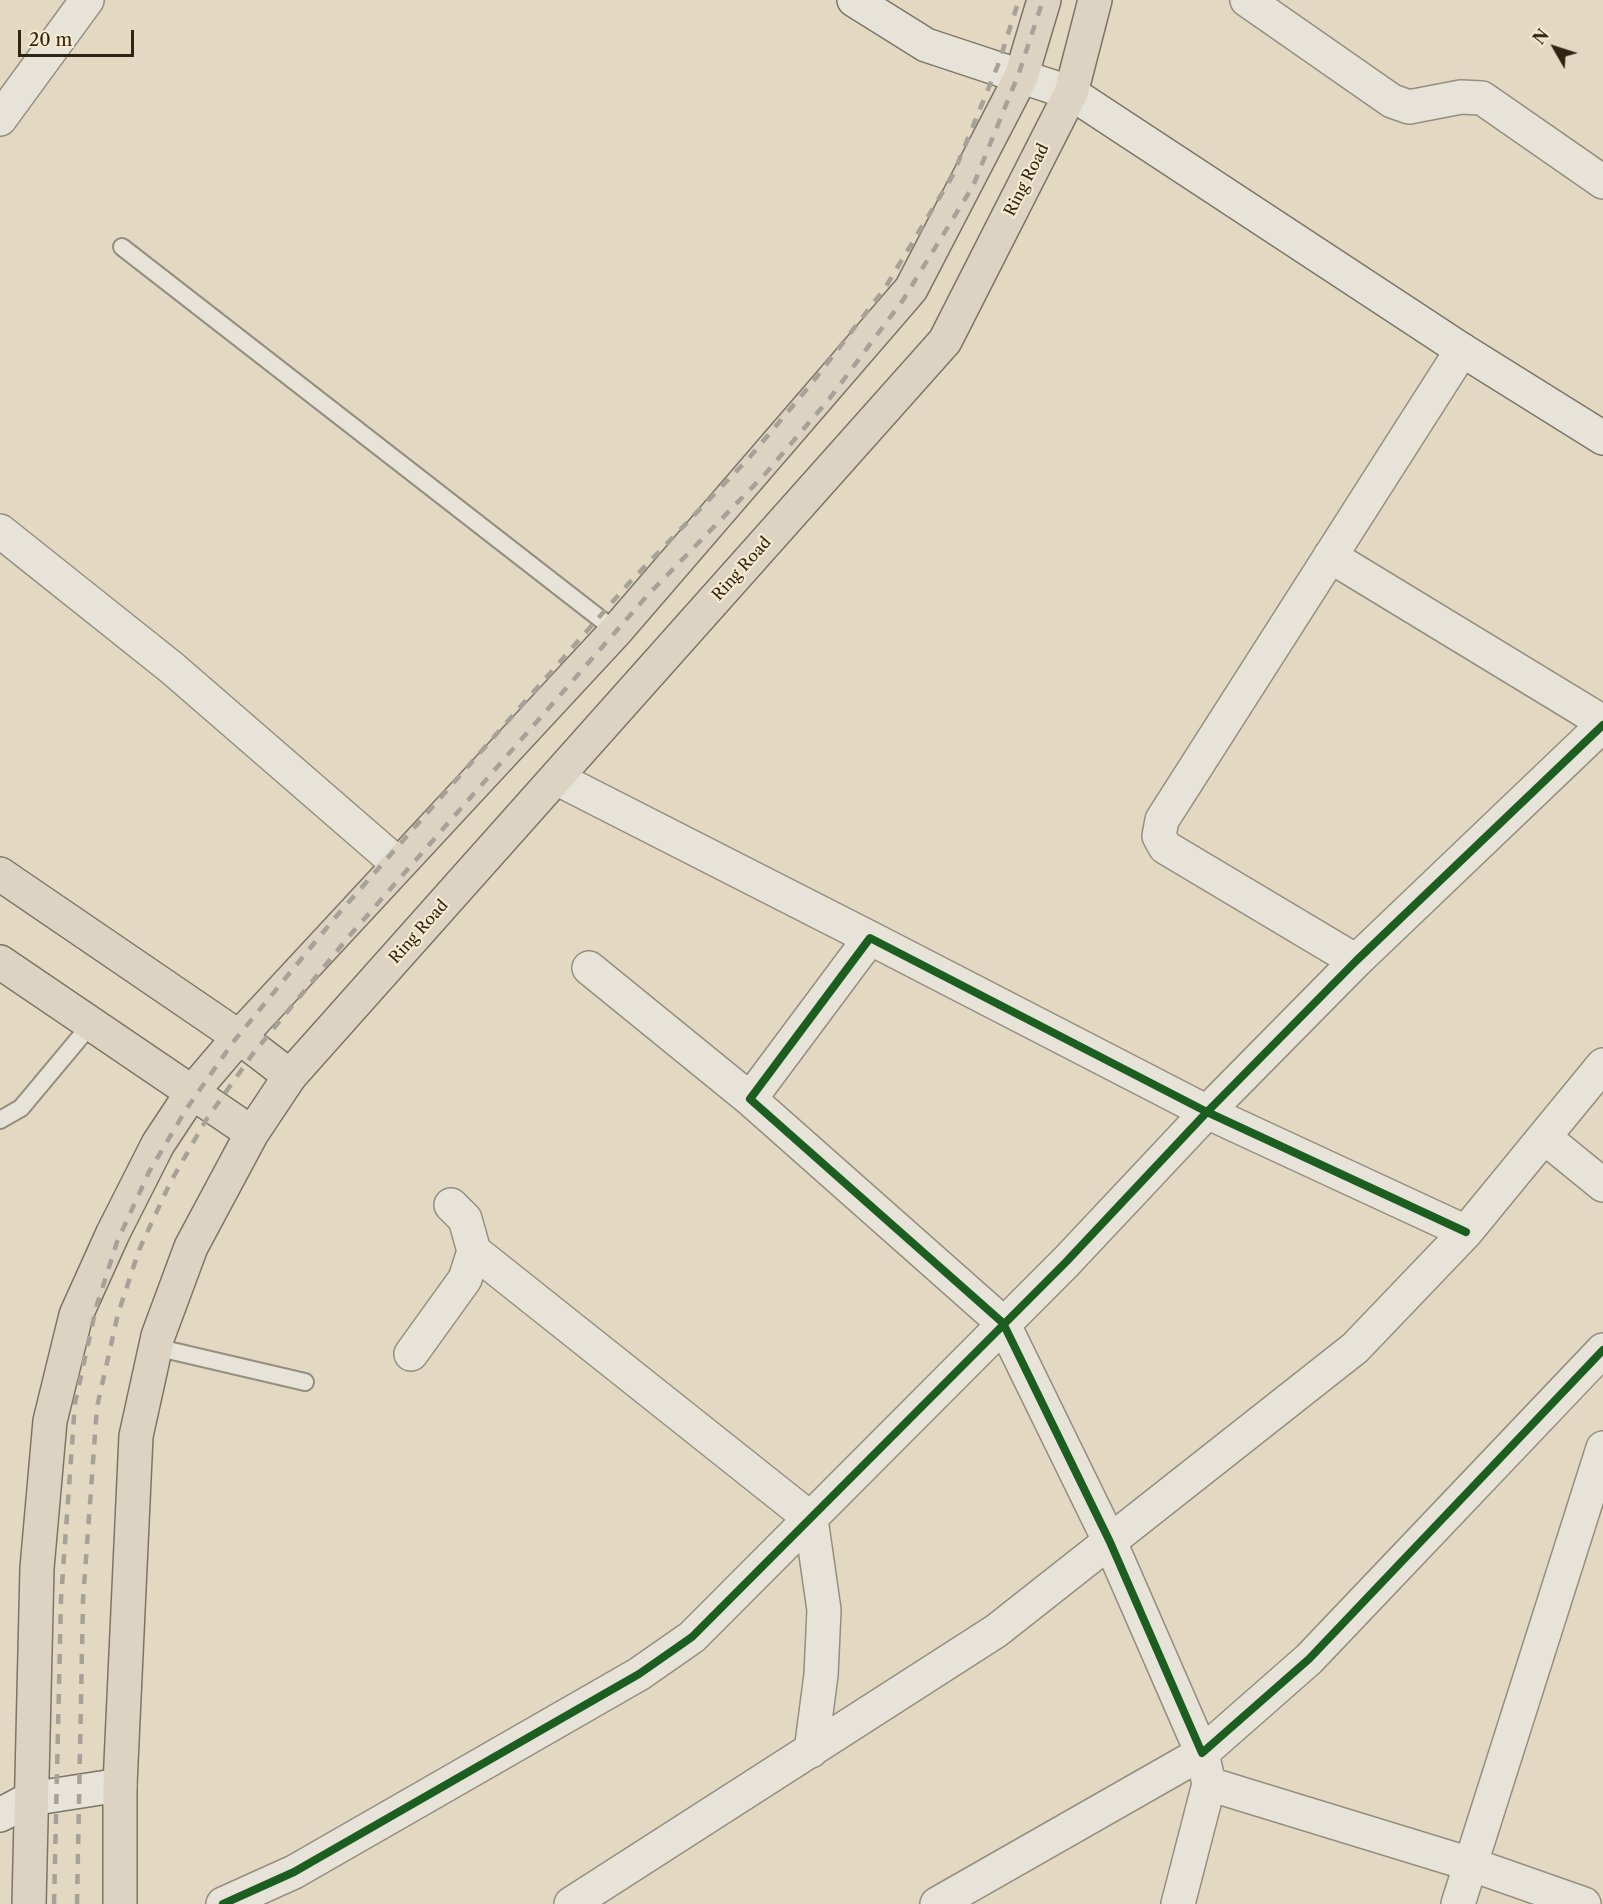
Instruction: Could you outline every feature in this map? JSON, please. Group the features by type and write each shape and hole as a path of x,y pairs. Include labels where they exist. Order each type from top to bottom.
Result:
{"main road":[{"path":"29,1904 37,1568 50,1421 76,1315 113,1233 158,1144 193,1091 239,1037 616,630 911,289 1021,77 1044,0"},
{"name":"Ring Road","path":"120,1904 120,1785 136,1436 155,1347 191,1247 252,1133 290,1076 945,341 1071,93 1095,0"},
{"path":"0,874 239,1037 290,1076"},
{"path":"0,962 252,1133"}],"street":[{"path":"0,119 87,0"},
{"path":"854,0 926,45 1071,93 1462,350 1603,438"},
{"path":"1247,0 1392,101 1409,107 1461,97 1482,98 1603,182"},
{"path":"1356,961 1165,847 1159,836 1162,820 1462,350"},
{"path":"0,531 180,676 398,864"},
{"path":"223,1904 294,1872 663,1659 692,1636 811,1519 1003,1323 1066,1263 1207,1112 1356,961 1603,723 1330,556"},
{"path":"556,778 1207,1112 1466,1232"},
{"path":"750,1099 870,938"},
{"path":"589,968 750,1099 1003,1323 1110,1542 1205,1769 1178,1904"},
{"path":"571,1904 996,1631 1355,1348 1466,1232 1603,1065"},
{"path":"1544,1137 1603,1185"},
{"path":"411,1354 465,1279 474,1251 465,1219 451,1205"},
{"path":"474,1251 811,1519 824,1610 821,1675 810,1751"},
{"path":"937,1904 1205,1769 1603,1350"},
{"path":"1458,1904 1603,1448"},
{"path":"1205,1769 1584,1904"},
{"path":"0,1815 30,1799 120,1785"}],"lane":[{"path":"122,247 616,630"},
{"path":"0,1120 21,1108 92,1023"},
{"path":"155,1347 305,1382"}],"railway":[{"path":"54,1904 61,1599 75,1403 96,1308 117,1242 149,1172 187,1108 234,1041 334,919 630,582 749,458 812,383 885,288 953,175 998,65 1019,0"},
{"path":"77,1904 83,1600 97,1407 118,1314 139,1250 170,1183 206,1120 252,1055 351,934 646,597 766,473 830,398 903,300 973,186 1019,73 1043,0"}],"cycle path":[{"path":"223,1904 294,1872 639,1674 692,1637 1066,1262 1207,1112 1356,961 1603,725"},
{"path":"1466,1232 1207,1112 870,938 750,1099 1003,1323 1110,1542 1202,1753 1309,1659 1603,1350"}]}
